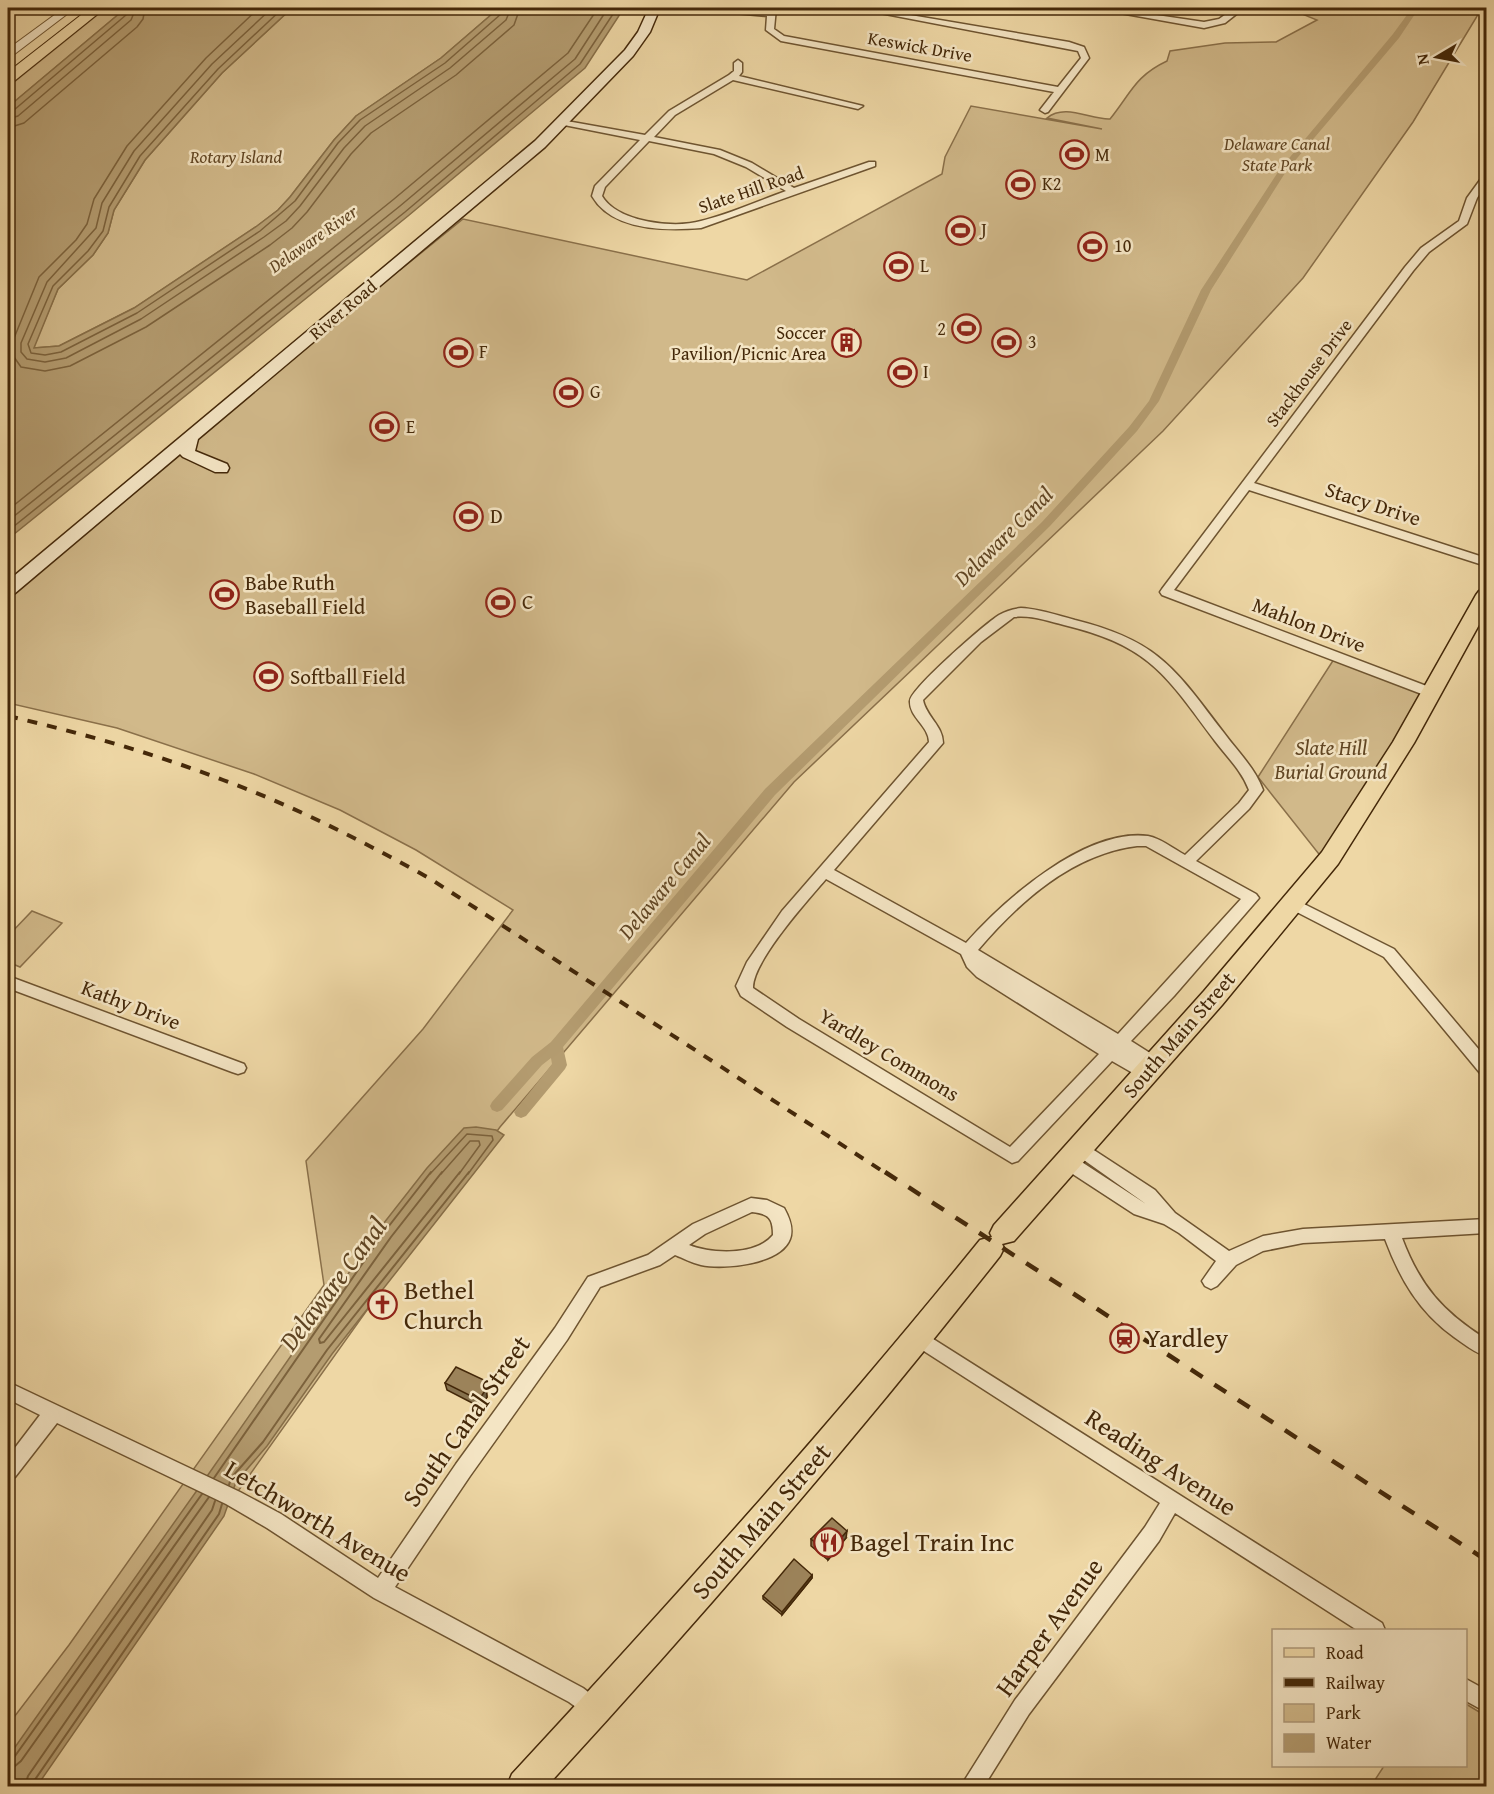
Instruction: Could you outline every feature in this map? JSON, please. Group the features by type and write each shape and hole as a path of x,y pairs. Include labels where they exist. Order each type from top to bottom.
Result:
{"highway":[{"path":"8,66 84,13 98,8"},
{"path":"8,80 84,13"}],"main road":[{"name":"River Road","path":"8,590 510,170 562,123 634,48 648,25 654,8"},
{"path":"171,454 221,468 189,454 186,450 190,438"},
{"name":"South Main Street","path":"524,1786 596,1710 919,1338 997,1240 1294,904 1347,832 1432,693 1486,595"}],"street":[{"path":"8,54 70,8"},
{"path":"712,8 772,11"},
{"path":"858,8 1069,45 1084,51 1085,58 1045,110"},
{"path":"1096,8 1209,25 1222,21 1240,8"},
{"name":"Keswick Drive","path":"772,11 770,30 774,35 1060,90"},
{"path":"732,77 738,72 738,63"},
{"path":"732,77 858,106"},
{"name":"Slate Hill Road","path":"732,77 672,113 597,190 598,201 613,213 667,226 693,226 713,223 872,164"},
{"path":"562,123 634,139 647,138 728,155 795,193"},
{"name":"Stackhouse Drive","path":"1172,594 1167,592 1184,566 1425,250 1463,222 1473,198 1486,178"},
{"name":"Stacy Drive","path":"1247,485 1486,561"},
{"name":"Mahlon Drive","path":"1172,594 1432,693"},
{"name":"Yardley Commons","path":"968,951 988,929 1059,868 1108,847 1133,840 1148,841 1251,898 1176,983 1012,1156 793,1023 747,992 744,986 765,944 936,743 936,733 918,710 916,699 996,623 1010,614 1018,612 1061,620 1105,633 1141,649 1156,660 1185,692 1254,784 1256,790 1244,806 1186,862"},
{"path":"825,872 968,951 972,963 983,973 1114,1046 1150,1069"},
{"path":"1294,904 1389,953 1486,1069"},
{"name":"Kathy Drive","path":"8,982 238,1068"},
{"path":"1074,1155 1140,1209 1170,1219 1228,1260"},
{"path":"752,1205 767,1207 778,1213 782,1223 782,1237 777,1244 761,1252 739,1258 702,1258 674,1247 699,1229 752,1205"},
{"path":"1211,1281 1228,1260 1254,1246 1275,1240 1486,1226"},
{"path":"1391,1232 1402,1263 1424,1302 1452,1326 1486,1348"},
{"name":"South Canal Street","path":"381,1591 463,1470 561,1334 594,1282 654,1260 674,1247"},
{"name":"Reading Avenue","path":"919,1338 1372,1629"},
{"name":"Letchworth Avenue","path":"8,1390 233,1498 274,1521 355,1576 576,1695 596,1710"},
{"path":"8,1471 54,1412"},
{"name":"Harper Avenue","path":"972,1786 1022,1707 1152,1534 1172,1501"},
{"path":"1467,1690 1486,1702"}],"green space":[{"path":"106,8 126,8 8,107 8,87"},
{"name":"Rotary Island","path":"292,8 499,8 441,58 356,116 334,140 290,197 278,210 257,226 134,308 59,346 33,348 58,289 93,255 108,233 114,210 145,160 222,73"},
{"name":"Delaware Canal State Park","path":"1306,8 1482,8 1413,122 1303,278 1163,431 794,782 500,1127 189,1560 8,1786 8,1725 69,1645 324,1285 306,1161 423,1029 513,910 416,850 340,810 254,774 117,728 8,703 8,593 397,269 400,270 463,219 747,280 942,174 945,157 971,106 1102,129 1047,118 1054,114 1070,112 1110,119 1140,79 1167,61 1170,51 1225,43 1276,42 1317,20 1302,14"},
{"name":"Slate Hill Burial Ground","path":"1336,656 1432,693 1326,863 1258,777"},
{"path":"32,911 62,923 20,967 8,962 8,936"},
{"path":"1467,1705 1486,1716 1486,1786 1371,1786 1383,1767 1467,1767"}],"water":[{"name":"Delaware River","path":"126,8 292,8 222,73 145,160 114,210 108,233 93,255 58,289 34,348 59,346 134,308 257,226 278,210 290,197 334,140 356,116 441,58 499,8 624,8 585,68 408,216 8,539 8,107"},
{"path":"464,1128 496,1130 504,1135 332,1354 267,1446 236,1482 224,1516 37,1786 8,1786 8,1757 380,1228 427,1168"}],"building":[{"path":"844,329 854,330 851,341 841,340"},
{"path":"456,1367 486,1381 482,1387 486,1389 479,1400 445,1383"},
{"name":"Bagel Train Inc","path":"832,1518 847,1531 828,1553 811,1539"},
{"path":"794,1559 812,1575 782,1612 763,1596"}],"waterway":[{"name":"Delaware Canal","path":"556,1046 770,792 1046,524 1133,429 1154,401 1206,290 1284,169 1396,36 1415,8"},
{"path":"497,1106 537,1061 556,1046"},
{"name":"Delaware Canal","path":"521,1112 560,1065 556,1046"}],"railway":[{"path":"8,716 117,744 197,770 276,801 379,851 429,878 887,1174"},
{"path":"885,1172 1486,1560"}],"place":[{"name":"M","path":"1074,155"},
{"name":"K2","path":"1021,184"},
{"name":"J","path":"960,230"},
{"name":"10","path":"1093,246"},
{"name":"L","path":"899,266"},
{"name":"2","path":"967,329"},
{"name":"3","path":"1007,342"},
{"name":"Soccer Pavilion/Picnic Area","path":"847,343"},
{"name":"F","path":"458,352"},
{"name":"I","path":"902,372"},
{"name":"G","path":"569,392"},
{"name":"E","path":"385,427"},
{"name":"D","path":"469,516"},
{"name":"Babe Ruth Baseball Field","path":"224,595"},
{"name":"C","path":"501,602"},
{"name":"Softball Field","path":"269,677"},
{"name":"Bethel Church","path":"383,1305"},
{"name":"Yardley","path":"1124,1338"},
{"name":"Bagel Train Inc","path":"829,1542"}]}
